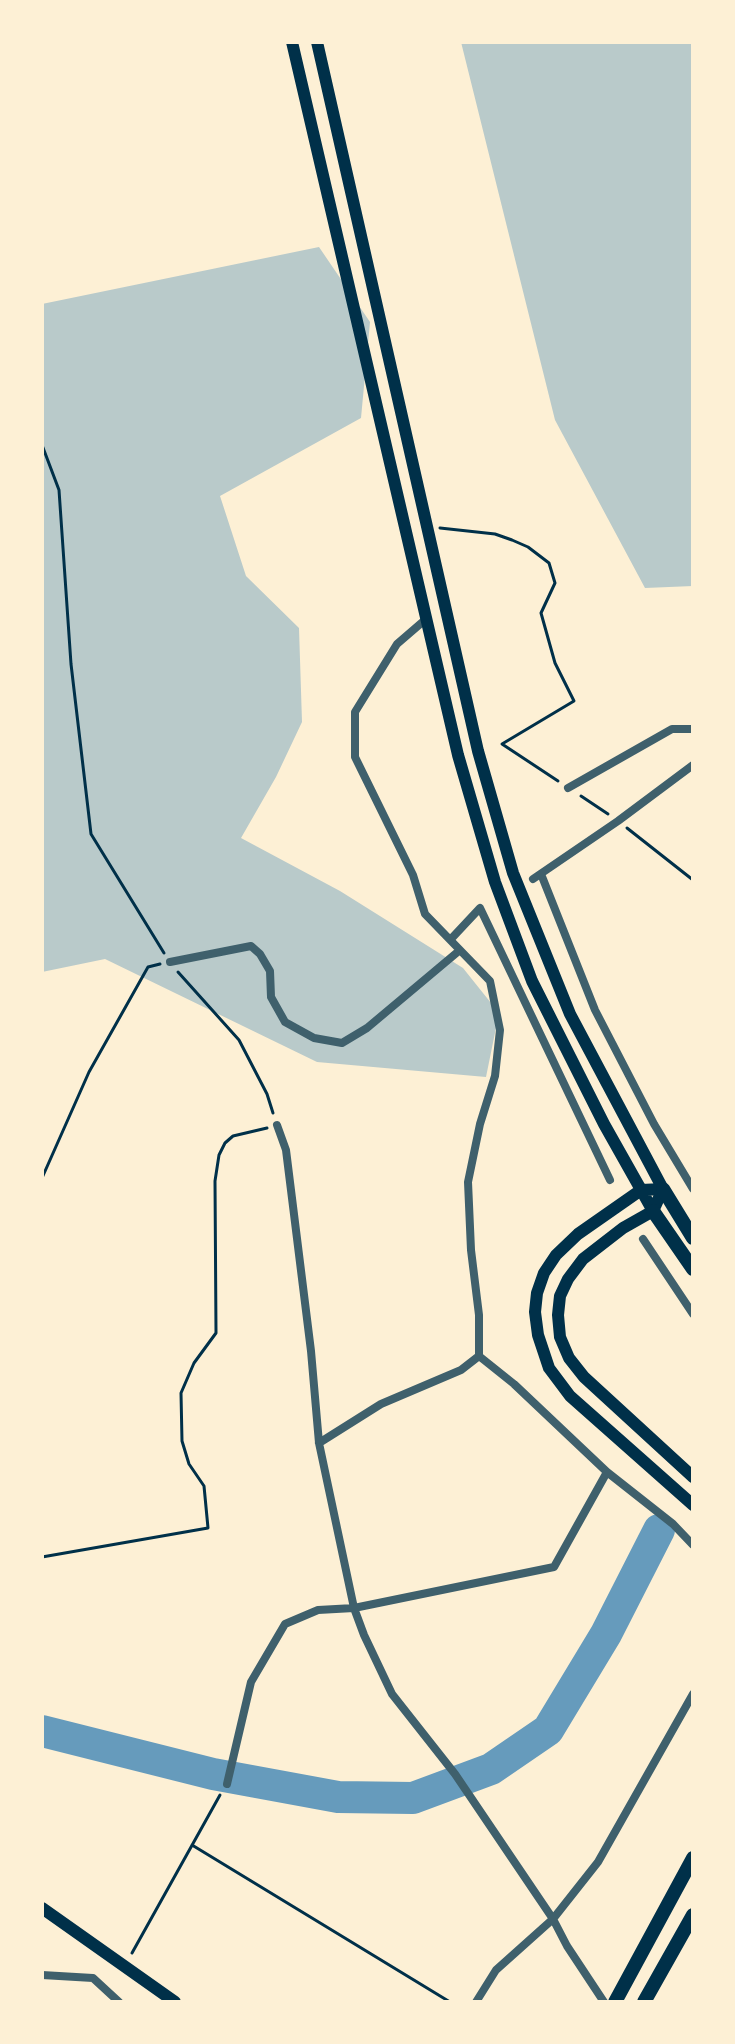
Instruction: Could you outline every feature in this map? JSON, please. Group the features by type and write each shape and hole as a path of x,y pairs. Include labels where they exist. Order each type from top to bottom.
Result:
{"main road":[{"path":"292,42 458,755 495,882 532,981 604,1124 653,1211 693,1269"},
{"path":"317,42 478,751 513,873 570,1014 663,1189 693,1238"},
{"path":"663,1189 641,1190 578,1234 556,1255 544,1273 535,1312 538,1335 549,1368 570,1396 693,1505"},
{"path":"663,1189 653,1211 623,1228 583,1259 568,1279 560,1296 560,1337 569,1358 584,1377 693,1477"},
{"path":"615,2002 693,1858"},
{"path":"42,1908 175,2002"},
{"path":"644,2002 688,1931 693,1915"}],"street":[{"path":"426,619 397,644 355,712 355,757 413,875 425,914 490,981 500,1030 495,1076 480,1124 468,1182 471,1250 479,1315 479,1356"},
{"path":"568,788 672,729 693,729"},
{"path":"693,765 537,877 595,1010 654,1124 693,1189"},
{"path":"451,939 480,908 610,1180"},
{"path":"170,962 251,946 270,971 271,997 285,1022 314,1038 342,1043 367,1028 460,950"},
{"path":"277,1125 286,1150 319,1443 354,1608 392,1694 455,1774 553,1919 604,2002"},
{"path":"643,1239 693,1314"},
{"path":"319,1443 381,1404 461,1370 479,1356"},
{"path":"479,1356 514,1384 607,1472 673,1524 693,1545"},
{"path":"227,1784 251,1682 285,1624 318,1610 354,1608 554,1567 607,1472"},
{"path":"476,2002 496,1970 553,1919 598,1862 693,1694"},
{"path":"42,1975 93,1978 119,2002"}],"path":[{"path":"42,445 59,490 71,664 91,834 170,962 239,1040 267,1094 277,1125 233,1136 225,1143 216,1166 216,1333 194,1363 181,1393 182,1441 189,1464 204,1486 208,1528 42,1557"},
{"path":"426,526 495,534 528,547 549,563 555,583 541,613 555,663 574,701 502,744 618,821 693,880"},
{"path":"42,1178 89,1072 148,967 170,962"},
{"path":"124,1967 227,1784"},
{"path":"192,1845 450,2002"}],"shaded area":[{"path":"461,42 693,42 693,586 645,588 555,420"},
{"path":"319,247 370,322 361,418 220,496 246,576 299,628 302,722 276,777 241,838 340,891 463,968 499,1013 486,1077 317,1062 105,959 42,972 42,304"}],"waterway":[{"path":"42,1731 213,1774 338,1797 413,1798 491,1769 548,1730 606,1634 659,1530"}]}
